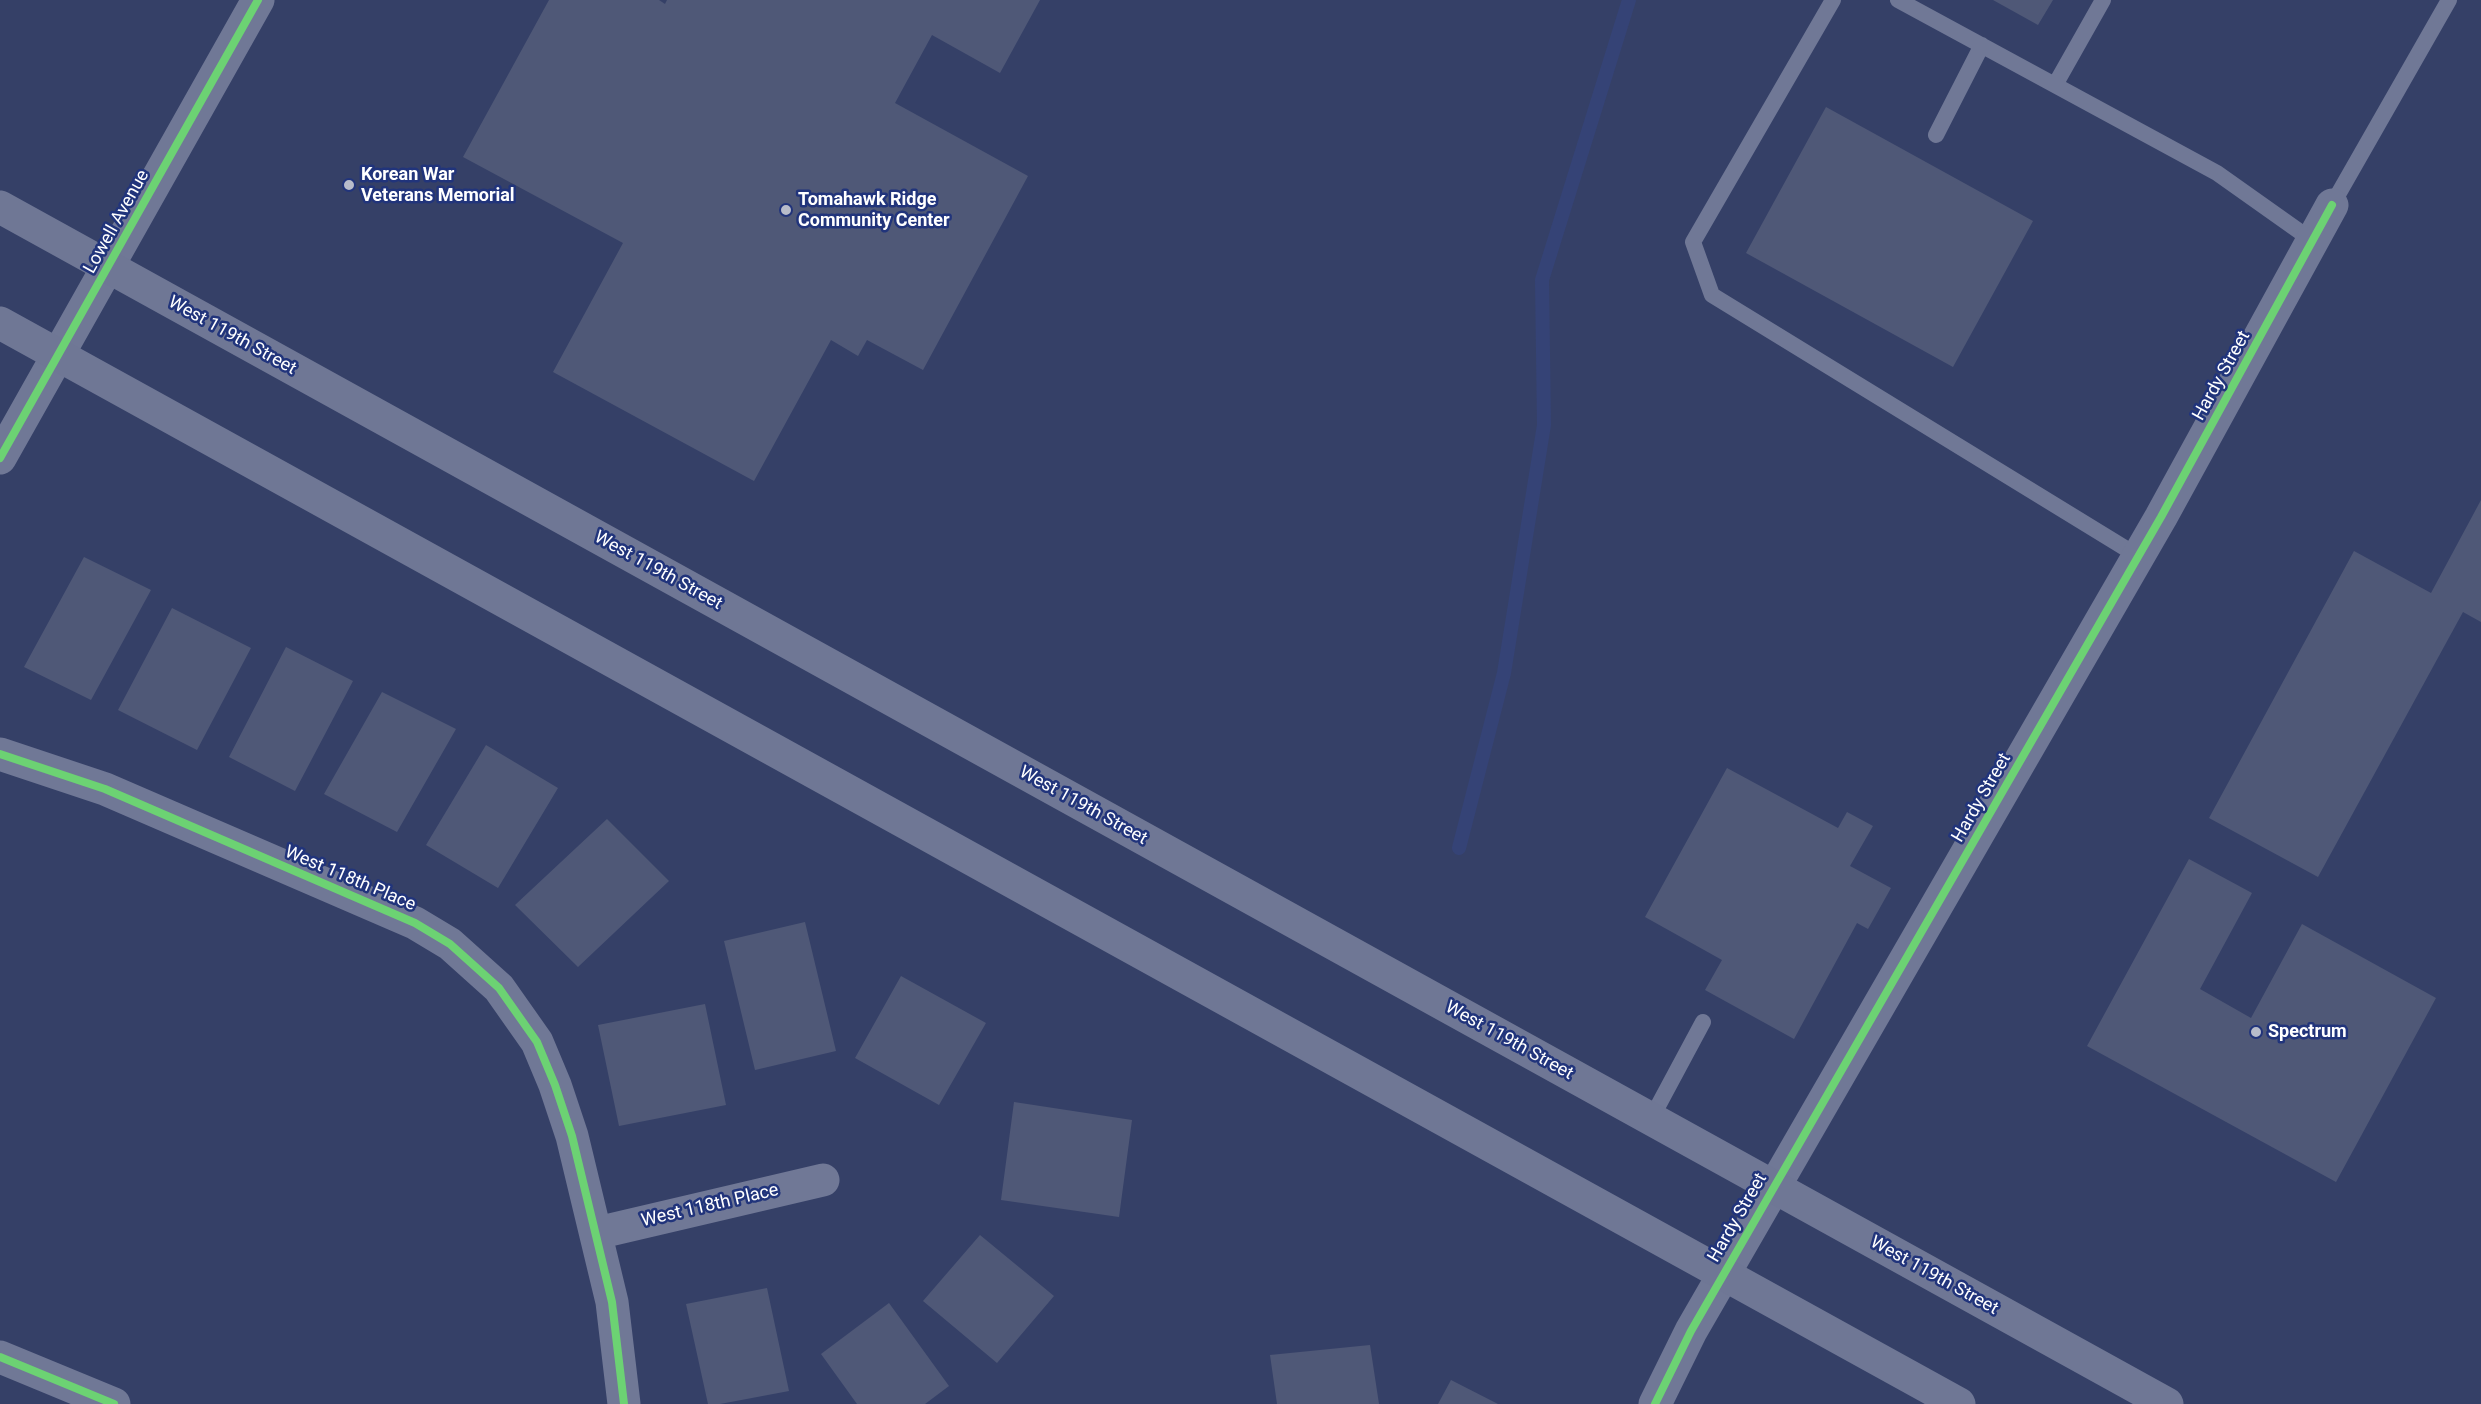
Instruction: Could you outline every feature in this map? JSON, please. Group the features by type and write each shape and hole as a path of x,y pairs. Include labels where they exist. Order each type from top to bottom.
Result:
{"main road":[{"name":"West 119th Street","path":"0,207 2166,1404"},
{"path":"0,323 1959,1404"}],"street":[{"name":"Lowell Avenue","path":"0,458 258,0"},
{"name":"Hardy Street","path":"1655,1404 1691,1331 1723,1274 2138,556 2332,205"},
{"name":"West 118th Place","path":"0,754 105,789 415,923 450,944 499,988 537,1042 555,1085 572,1136 612,1302 624,1404"},
{"name":"West 118th Place","path":"597,1233 823,1180"},
{"path":"0,1357 114,1404"}],"lane":[{"path":"1833,0 1693,242 1712,295 2138,556"},
{"path":"1898,0 2217,173 2313,241"},
{"path":"2055,85 2103,0"},
{"path":"2332,205 2449,0"},
{"path":"1936,135 1982,45"},
{"path":"1651,1119 1703,1022"}],"building":[{"name":"Tomahawk Ridge Community Center","path":"549,0 659,0 665,4 667,0 1040,0 1000,73 932,35 895,103 1028,176 923,370 867,340 858,356 831,340 754,481 553,372 623,243 463,157"},
{"path":"1993,0 2053,0 2038,25"},
{"path":"1826,107 2033,221 1953,367 1746,253"},
{"path":"2481,500 2481,622 2463,612 2318,877 2209,818 2354,551 2431,593"},
{"path":"84,557 151,590 91,700 24,667"},
{"path":"172,608 251,648 197,750 118,710"},
{"path":"286,647 353,681 295,791 229,757"},
{"path":"382,692 456,729 397,832 324,794"},
{"path":"486,745 558,788 498,888 426,845"},
{"path":"1727,768 1838,828 1847,812 1873,826 1850,866 1891,888 1868,929 1857,923 1794,1039 1705,990 1722,960 1645,917"},
{"path":"607,819 669,881 578,967 515,905"},
{"name":"Spectrum","path":"2189,859 2252,893 2200,989 2251,1018 2302,924 2436,998 2336,1182 2087,1046"},
{"path":"805,922 836,1051 755,1070 724,941"},
{"path":"901,976 986,1023 939,1105 855,1058"},
{"path":"705,1004 726,1105 619,1126 598,1025"},
{"path":"1014,1102 1132,1120 1119,1217 1001,1200"},
{"path":"980,1235 1054,1296 997,1363 923,1301"},
{"path":"767,1288 789,1391 720,1404 708,1404 686,1304"},
{"path":"889,1303 949,1386 925,1404 857,1404 821,1354"},
{"path":"1370,1345 1379,1404 1277,1404 1270,1355"},
{"path":"1451,1380 1498,1404 1438,1404"}],"waterway":[{"path":"1459,848 1504,673 1544,425 1542,280 1629,0"}],"cycle path":[{"path":"0,458 258,0"},
{"path":"1655,1404 1691,1331 2161,517 2332,205"},
{"path":"0,754 105,789 415,923 450,944 499,988 537,1042 555,1085 572,1136 612,1302 624,1404"},
{"path":"0,1357 114,1404"}],"place":[{"name":"Korean War Veterans Memorial","path":"349,185"},
{"name":"Tomahawk Ridge Community Center","path":"786,210"},
{"name":"Spectrum","path":"2256,1032"}]}
